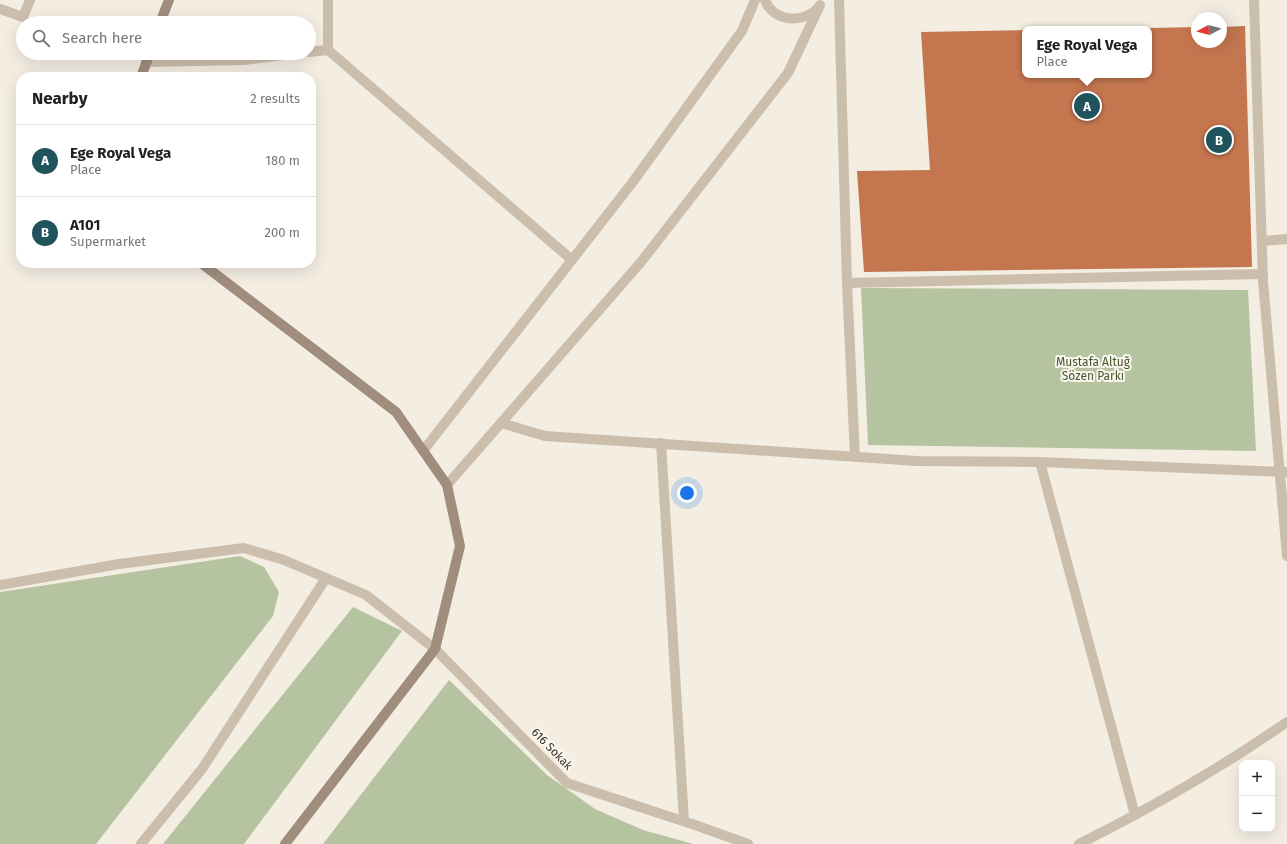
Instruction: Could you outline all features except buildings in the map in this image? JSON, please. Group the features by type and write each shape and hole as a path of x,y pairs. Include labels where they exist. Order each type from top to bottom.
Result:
{"street":[{"path":"23,16 30,0"},
{"path":"163,16 169,0"},
{"path":"328,0 328,50"},
{"path":"423,451 632,183 742,31 754,0"},
{"path":"765,0 773,11 782,17 793,19 804,18 814,13 822,3"},
{"path":"839,0 847,283 855,457"},
{"path":"1254,0 1263,274 1283,472 1287,556"},
{"path":"447,485 641,262 788,73 822,3"},
{"path":"0,10 20,16"},
{"path":"316,51 328,50 572,260"},
{"path":"143,72 147,60"},
{"path":"1262,242 1287,239"},
{"path":"208,268 396,412 447,485 460,546 435,649 285,844"},
{"path":"847,283 1263,274"},
{"path":"501,423 545,436 917,461 1040,462 1283,472"},
{"path":"661,443 684,821"},
{"path":"1040,462 1135,815"},
{"name":"616 Sokak","path":"0,585 119,564 244,548 284,560 366,595 435,649 567,783 684,821 748,844"},
{"path":"141,844 202,769 326,578"},
{"path":"1079,844 1135,815 1250,748 1287,722"}],"green space":[{"name":"Mustafa Altuğ Sözen Parkı","path":"861,288 1248,290 1256,451 868,445"},
{"path":"240,556 264,567 279,592 273,616 96,844 0,844 0,592"},
{"path":"353,607 402,631 244,844 163,844"},
{"path":"449,680 547,775 595,809 643,830 693,844 323,844"}],"place":[{"name":"Ege Royal Vega","path":"1087,106"},
{"name":"A101","path":"1219,140"}]}
